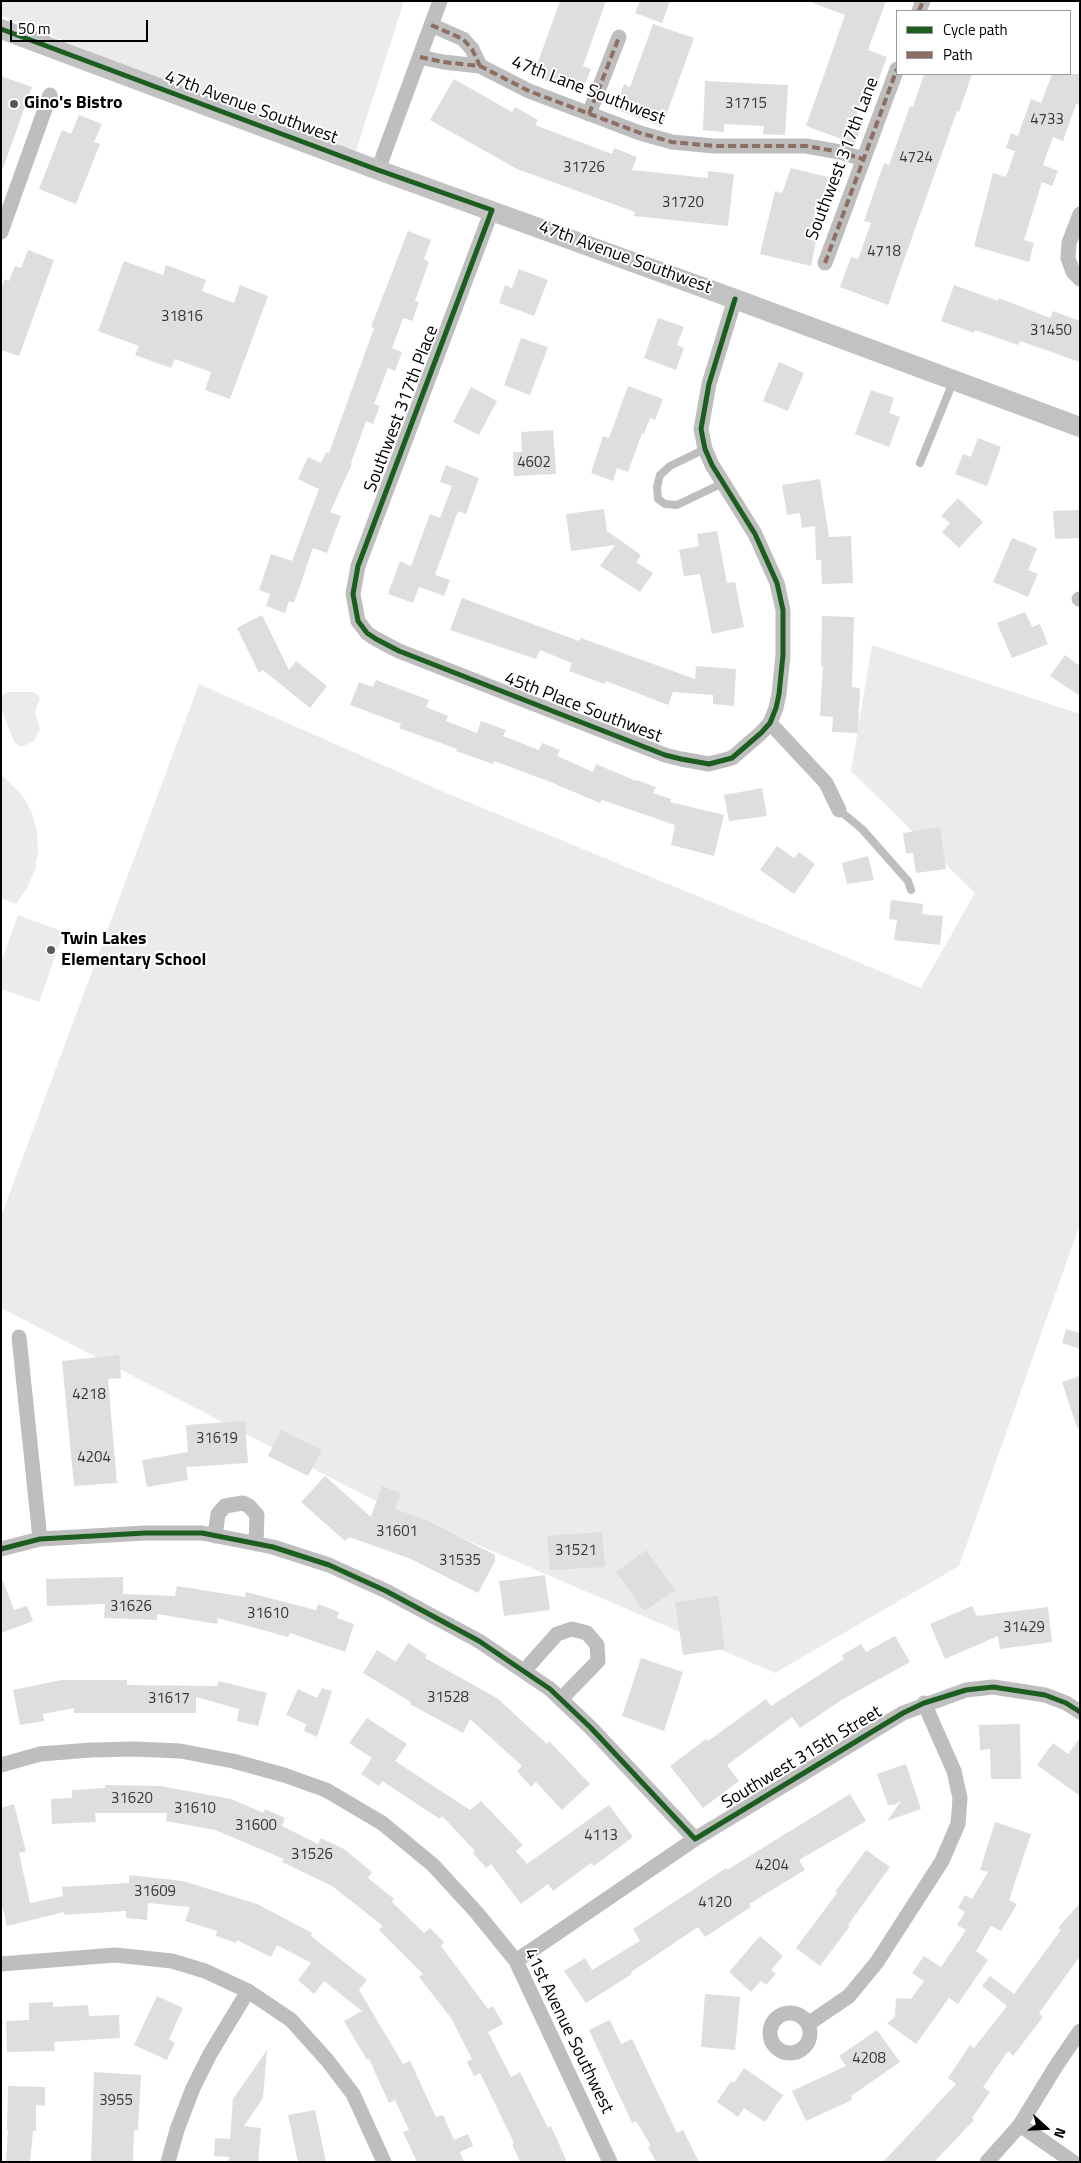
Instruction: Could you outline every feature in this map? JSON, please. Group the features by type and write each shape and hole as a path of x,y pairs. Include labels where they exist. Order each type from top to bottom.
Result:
{"main road":[{"name":"47th Avenue Southwest","path":"1,29 378,170 492,210 1080,427"}],"street":[{"path":"378,170 440,1"},
{"path":"431,25 463,39 472,49 480,66"},
{"path":"589,114 619,38"},
{"name":"47th Lane Southwest","path":"420,57 443,62 480,66 529,91 640,133 672,142 714,146 806,146 826,148 863,159"},
{"name":"Southwest 317th Lane","path":"825,263 896,72"},
{"path":"1,232 50,95"},
{"name":"Southwest 317th Place","path":"358,621 353,594 358,566 492,210"},
{"path":"1076,276 1068,258 1069,243 1080,214"},
{"path":"704,449 701,429 703,411 735,299"},
{"name":"45th Place Southwest","path":"358,621 367,633 399,651 681,760 709,764 732,758 770,723 776,708 783,646 782,610 777,583 755,534 723,484 704,449"},
{"path":"770,723 826,783 839,810"},
{"path":"19,1337 40,1539"},
{"path":"215,1536 218,1514 225,1506 243,1503 250,1506 257,1515 256,1544"},
{"path":"1,1549 40,1539 145,1533 202,1533 273,1547 330,1566 386,1591 479,1641 550,1688 591,1728 696,1839"},
{"path":"524,1672 557,1634 572,1629 587,1633 597,1645 598,1661 561,1699"},
{"name":"Southwest 315th Street","path":"516,1961 696,1839 903,1713 966,1690 993,1687 1045,1695 1066,1703 1080,1712"},
{"path":"808,2024 849,1996 877,1962 942,1861 958,1824 960,1798 954,1770 924,1704"},
{"name":"41st Avenue Southwest","path":"1,1764 40,1754 134,1748 180,1751 241,1763 284,1775 326,1790 382,1823 433,1866 477,1913 516,1961 610,2162"},
{"path":"1,1964 115,1955 172,1961 205,1971 248,1991 291,2020 328,2060 353,2094 384,2162"},
{"path":"168,2162 177,2130 193,2088 210,2054 248,1991"},
{"path":"987,2162 1020,2125 1080,2031"},
{"path":"1020,2125 1073,2162"}],"lane":[{"path":"920,464 954,380"},
{"path":"704,449 670,466 660,475 657,487 658,498 665,504 677,504 723,484"},
{"path":"839,810 862,830 902,873 908,881 911,890"}],"shaded area":[{"path":"1,1 404,1 353,160 1,15"},
{"path":"872,645 1080,714 1080,1224 959,1566 775,1673 374,1500 1,1308 1,1216 199,684 444,792 921,988 975,893 851,771"},
{"path":"8,692 34,692 40,698 35,713 40,729 34,741 24,746 19,746 14,742 1,708 1,696"},
{"path":"1,774 23,796 32,813 37,831 38,851 35,870 27,888 16,904 1,898"},
{"path":"18,915 64,932 39,1002 1,989 1,962"}],"building":[{"path":"560,1 606,1 583,66 591,69 581,94 533,76"},
{"path":"640,1 670,1 662,23 635,13"},
{"path":"813,1 886,1 868,50 887,57 878,81 870,78 856,117 864,120 855,144 806,126 845,15 813,3"},
{"path":"653,24 694,38 662,127 615,109 624,84 630,87"},
{"path":"1080,74 1080,105 1076,104 1063,141 1053,137 1043,165 1058,171 1052,186 1042,182 1024,240 1034,243 1029,262 974,246 993,173 1006,177 1015,151 1006,148 1011,133 1018,136 1031,99 1041,103 1052,75"},
{"path":"924,75 972,75 888,305 840,287 851,257 858,259 871,223 864,221 884,163 889,165 910,106 913,107"},
{"name":"Gino's Bistro","path":"1,76 32,87 3,168 1,168"},
{"path":"454,79 512,112 515,107 538,120 535,125 612,154 614,148 637,157 632,170 708,178 708,171 734,174 728,226 634,216 635,212 517,169 430,120"},
{"path":"705,81 788,85 785,135 763,134 764,126 724,124 724,132 703,130"},
{"path":"79,115 102,124 94,142 100,144 76,204 39,189 62,130 71,134"},
{"path":"791,168 828,177 822,203 817,202 809,239 816,241 811,266 760,254 775,191 782,193"},
{"path":"408,231 431,240 424,259 429,262 415,301 419,302 412,321 403,318 392,348 402,352 395,371 388,368 374,404 380,406 373,424 366,421 352,464 330,512 341,516 327,553 313,548 294,603 289,601 285,613 266,606 270,594 259,590 271,554 292,561 319,489 298,479 308,457 321,463 326,452 329,453 374,328 371,327"},
{"path":"28,250 54,260 19,356 1,350 1,289 5,279 9,281 15,266 21,268"},
{"path":"124,261 163,275 166,265 206,280 202,291 234,303 240,285 268,296 230,399 205,390 211,372 175,359 171,368 135,355 139,346 98,331"},
{"path":"519,269 548,280 534,316 499,303 505,285 512,288"},
{"path":"954,285 998,301 999,298 1050,318 1053,311 1080,321 1080,362 1020,341 1018,345 975,330 974,333 941,321"},
{"path":"658,318 684,327 677,345 684,348 676,370 644,358"},
{"path":"521,338 548,347 530,395 504,385"},
{"path":"779,362 804,373 788,411 763,401"},
{"path":"628,386 663,399 655,420 650,418 644,434 642,433 628,472 617,468 613,481 591,473 603,436 609,438"},
{"path":"471,387 497,401 479,435 453,422"},
{"path":"871,390 894,398 889,413 900,417 889,447 855,434"},
{"path":"553,430 556,474 514,476 513,452 522,452 521,432"},
{"path":"978,438 1001,447 987,486 955,474 963,454 971,457"},
{"path":"446,465 479,478 466,514 458,511 435,575 450,580 444,596 419,587 413,603 388,594 400,561 411,566 430,514 440,518 452,486 440,482"},
{"path":"820,479 829,537 851,536 853,583 822,584 821,560 816,560 815,526 802,528 800,513 787,515 782,485"},
{"path":"958,498 983,522 959,548 942,532 950,523 941,516"},
{"path":"604,509 607,531 641,555 636,562 653,573 640,592 600,566 615,545 571,551 566,514"},
{"path":"1080,510 1080,538 1055,539 1053,511"},
{"path":"717,531 727,583 735,582 744,627 712,634 700,574 684,576 679,550 699,546 697,534"},
{"path":"1012,538 1037,548 1028,570 1038,574 1028,597 993,582"},
{"path":"462,598 579,641 581,638 695,679 696,666 736,669 734,706 713,704 713,695 673,692 668,705 606,681 604,684 569,671 572,663 540,650 536,659 450,630"},
{"path":"1025,612 1032,627 1040,624 1048,644 1012,658 997,623"},
{"path":"262,615 289,670 296,661 327,686 310,708 263,670 259,673 237,628"},
{"path":"822,616 854,617 852,687 860,688 858,733 832,732 833,717 820,716 823,666 821,666"},
{"path":"1065,655 1080,666 1080,696 1050,676"},
{"path":"376,680 429,700 426,707 448,716 446,721 477,733 481,721 506,730 503,736 539,750 542,743 560,750 557,756 593,772 596,764 636,781 656,787 653,793 671,799 670,802 724,815 714,856 671,845 675,825 602,800 600,803 494,761 493,764 456,751 457,749 399,728 401,724 350,705 359,682 373,687"},
{"path":"762,788 767,816 729,821 724,795"},
{"path":"940,827 946,869 916,873 913,853 906,854 903,833"},
{"path":"777,846 794,858 799,852 815,864 794,894 760,870"},
{"path":"868,856 874,880 847,884 842,863"},
{"path":"891,900 923,904 922,914 943,916 940,945 894,940 897,920 889,919"},
{"path":"1066,1329 1080,1333 1080,1349 1062,1343"},
{"path":"119,1355 121,1378 108,1379 117,1483 74,1486 62,1361"},
{"path":"1080,1376 1080,1427 1077,1428 1062,1382"},
{"path":"245,1421 248,1463 186,1467 188,1480 147,1487 142,1460 188,1452 186,1425"},
{"path":"281,1430 322,1450 308,1476 268,1456"},
{"path":"325,1476 371,1517 382,1486 401,1493 395,1509 426,1520 495,1555 495,1561 478,1593 411,1559 349,1537 345,1541 301,1502"},
{"path":"602,1532 605,1567 550,1570 547,1536"},
{"path":"646,1550 675,1590 644,1611 616,1572"},
{"path":"545,1575 550,1610 504,1616 499,1581"},
{"path":"123,1577 123,1594 175,1596 177,1586 245,1597 246,1592 316,1610 318,1604 339,1612 337,1618 354,1624 345,1652 290,1633 288,1637 218,1618 217,1624 157,1614 157,1620 104,1618 105,1604 47,1606 46,1579"},
{"path":"1,1581 3,1581 14,1610 27,1606 33,1621 1,1633"},
{"path":"718,1596 725,1649 683,1655 675,1602"},
{"path":"972,1606 977,1616 1048,1607 1052,1642 1000,1649 998,1636 945,1659 930,1624"},
{"path":"895,1636 910,1662 843,1699 800,1728 792,1717 727,1765 739,1781 703,1808 670,1766 706,1739 708,1741 766,1699 771,1706 844,1659 842,1655 861,1644 866,1652"},
{"path":"408,1643 427,1655 425,1658 497,1698 547,1744 549,1741 590,1784 562,1810 536,1782 531,1787 517,1771 522,1766 470,1719 463,1733 410,1704 411,1702 363,1673 377,1650 396,1662"},
{"path":"641,1658 683,1672 664,1731 622,1716"},
{"path":"61,1680 127,1680 127,1685 217,1686 219,1681 267,1693 258,1726 237,1721 239,1709 196,1697 196,1713 74,1713 74,1708 43,1714 44,1721 20,1725 13,1690"},
{"path":"322,1688 332,1691 317,1737 304,1731 306,1724 286,1715 298,1689 317,1698"},
{"path":"367,1718 407,1744 395,1761 470,1810 481,1801 523,1845 516,1851 527,1864 609,1805 633,1837 594,1866 591,1863 553,1891 548,1884 521,1904 491,1864 486,1868 473,1853 475,1851 442,1816 440,1819 382,1781 379,1786 361,1774 372,1758 349,1743"},
{"path":"1020,1724 1021,1779 991,1779 990,1749 980,1750 979,1725"},
{"path":"1080,1738 1080,1796 1037,1765 1053,1743 1068,1754"},
{"path":"906,1764 921,1809 887,1821 901,1801 894,1805 888,1805 877,1774"},
{"path":"105,1785 160,1786 231,1799 264,1813 265,1809 285,1818 282,1826 318,1844 321,1838 344,1849 372,1872 368,1878 394,1899 392,1902 424,1933 430,1928 444,1942 441,1946 488,2009 493,2006 503,2024 488,2032 511,2077 520,2072 548,2128 551,2126 567,2162 520,2162 512,2144 514,2143 480,2073 474,2076 467,2062 472,2059 451,2018 419,1977 423,1974 379,1930 383,1926 332,1886 282,1862 284,1859 215,1830 166,1821 167,1813 95,1813 96,1822 52,1824 51,1799 72,1798 72,1790 105,1788"},
{"path":"850,1794 866,1821 799,1860 805,1870 749,1904 751,1907 705,1937 698,1927 631,1972 632,1974 586,2003 564,1971 585,1958 592,1970 640,1941 633,1929 726,1868 727,1870"},
{"path":"14,1804 26,1851 19,1853 30,1903 63,1896 62,1887 129,1883 129,1875 183,1881 257,1904 312,1933 311,1936 367,1980 359,1990 403,2064 410,2061 436,2117 443,2115 454,2140 468,2134 473,2146 460,2152 464,2162 417,2162 403,2132 409,2130 395,2100 389,2103 369,2059 367,2060 344,2021 362,2011 324,1981 314,1994 298,1980 311,1963 277,1945 271,1957 237,1940 236,1943 216,1936 217,1931 185,1921 190,1907 148,1903 147,1920 126,1918 126,1911 64,1915 64,1912 7,1926 1,1901 1,1808"},
{"path":"995,1822 1031,1834 1009,1900 1017,1904 1001,1931 991,1926 976,1951 988,1960 958,2004 949,1998 916,2044 887,2023 895,2017 896,1998 911,1999 924,1981 912,1973 924,1956 941,1967 966,1930 957,1925 965,1912 958,1908 965,1895 972,1899 988,1872 980,1870"},
{"path":"866,1850 890,1867 820,1966 796,1948"},
{"path":"1080,1903 1080,1956 1039,2013 1043,2017 1013,2056 1008,2051 983,2087 990,2092 972,2118 974,2120 934,2162 883,2162 956,2084 948,2078 970,2045 974,2048 1007,2006 982,1986 990,1976 1014,1994 1061,1930 1058,1928"},
{"path":"760,1936 783,1956 771,1970 776,1974 766,1985 761,1981 751,1992 729,1972"},
{"path":"705,1994 740,1997 735,2050 701,2047"},
{"path":"157,1996 183,2008 169,2039 175,2043 167,2060 134,2045"},
{"path":"53,2002 53,2007 88,2005 89,2016 119,2015 120,2038 54,2042 55,2051 7,2052 6,2021 29,2020 29,2003"},
{"path":"610,2020 621,2044 632,2039 677,2133 683,2130 699,2162 656,2162 648,2147 651,2146 636,2121 632,2123 589,2030"},
{"path":"877,2030 900,2062 851,2096 852,2100 806,2121 792,2091 846,2066 839,2056"},
{"path":"267,2050 263,2098 244,2126 261,2128 258,2162 228,2162 229,2157 214,2156 215,2138 230,2139 233,2099"},
{"path":"744,2068 783,2095 765,2122 744,2108 738,2117 717,2102 731,2081 734,2083"},
{"path":"94,2072 141,2075 138,2130 134,2130 133,2162 91,2162"},
{"path":"8,2086 45,2087 45,2106 36,2105 36,2131 33,2131 30,2162 6,2162"},
{"path":"315,2110 326,2162 298,2162 288,2115"}],"marked path":[{"path":"919,10 923,1"},
{"path":"431,25 463,39 472,49 480,66"},
{"path":"589,114 619,37"},
{"path":"420,57 443,62 480,66 529,91 640,133 672,142 714,146 806,146 840,152 863,159"},
{"path":"825,263 896,72"}],"cycle path":[{"path":"1,29 378,170 492,210 358,566 353,594 358,621 367,633 399,651 665,755 709,764 732,758 770,723 779,694 783,655 783,610 777,583 755,534 712,465 705,449 701,429 709,384 735,299"},
{"path":"1,1549 40,1539 145,1533 202,1533 273,1547 329,1565 386,1591 479,1641 550,1689 591,1728 695,1839 903,1713 924,1703 966,1690 993,1687 1045,1695 1066,1703 1080,1712"}],"place":[{"name":"Gino's Bistro","path":"14,104"},
{"name":"Twin Lakes Elementary School","path":"51,950"}]}
